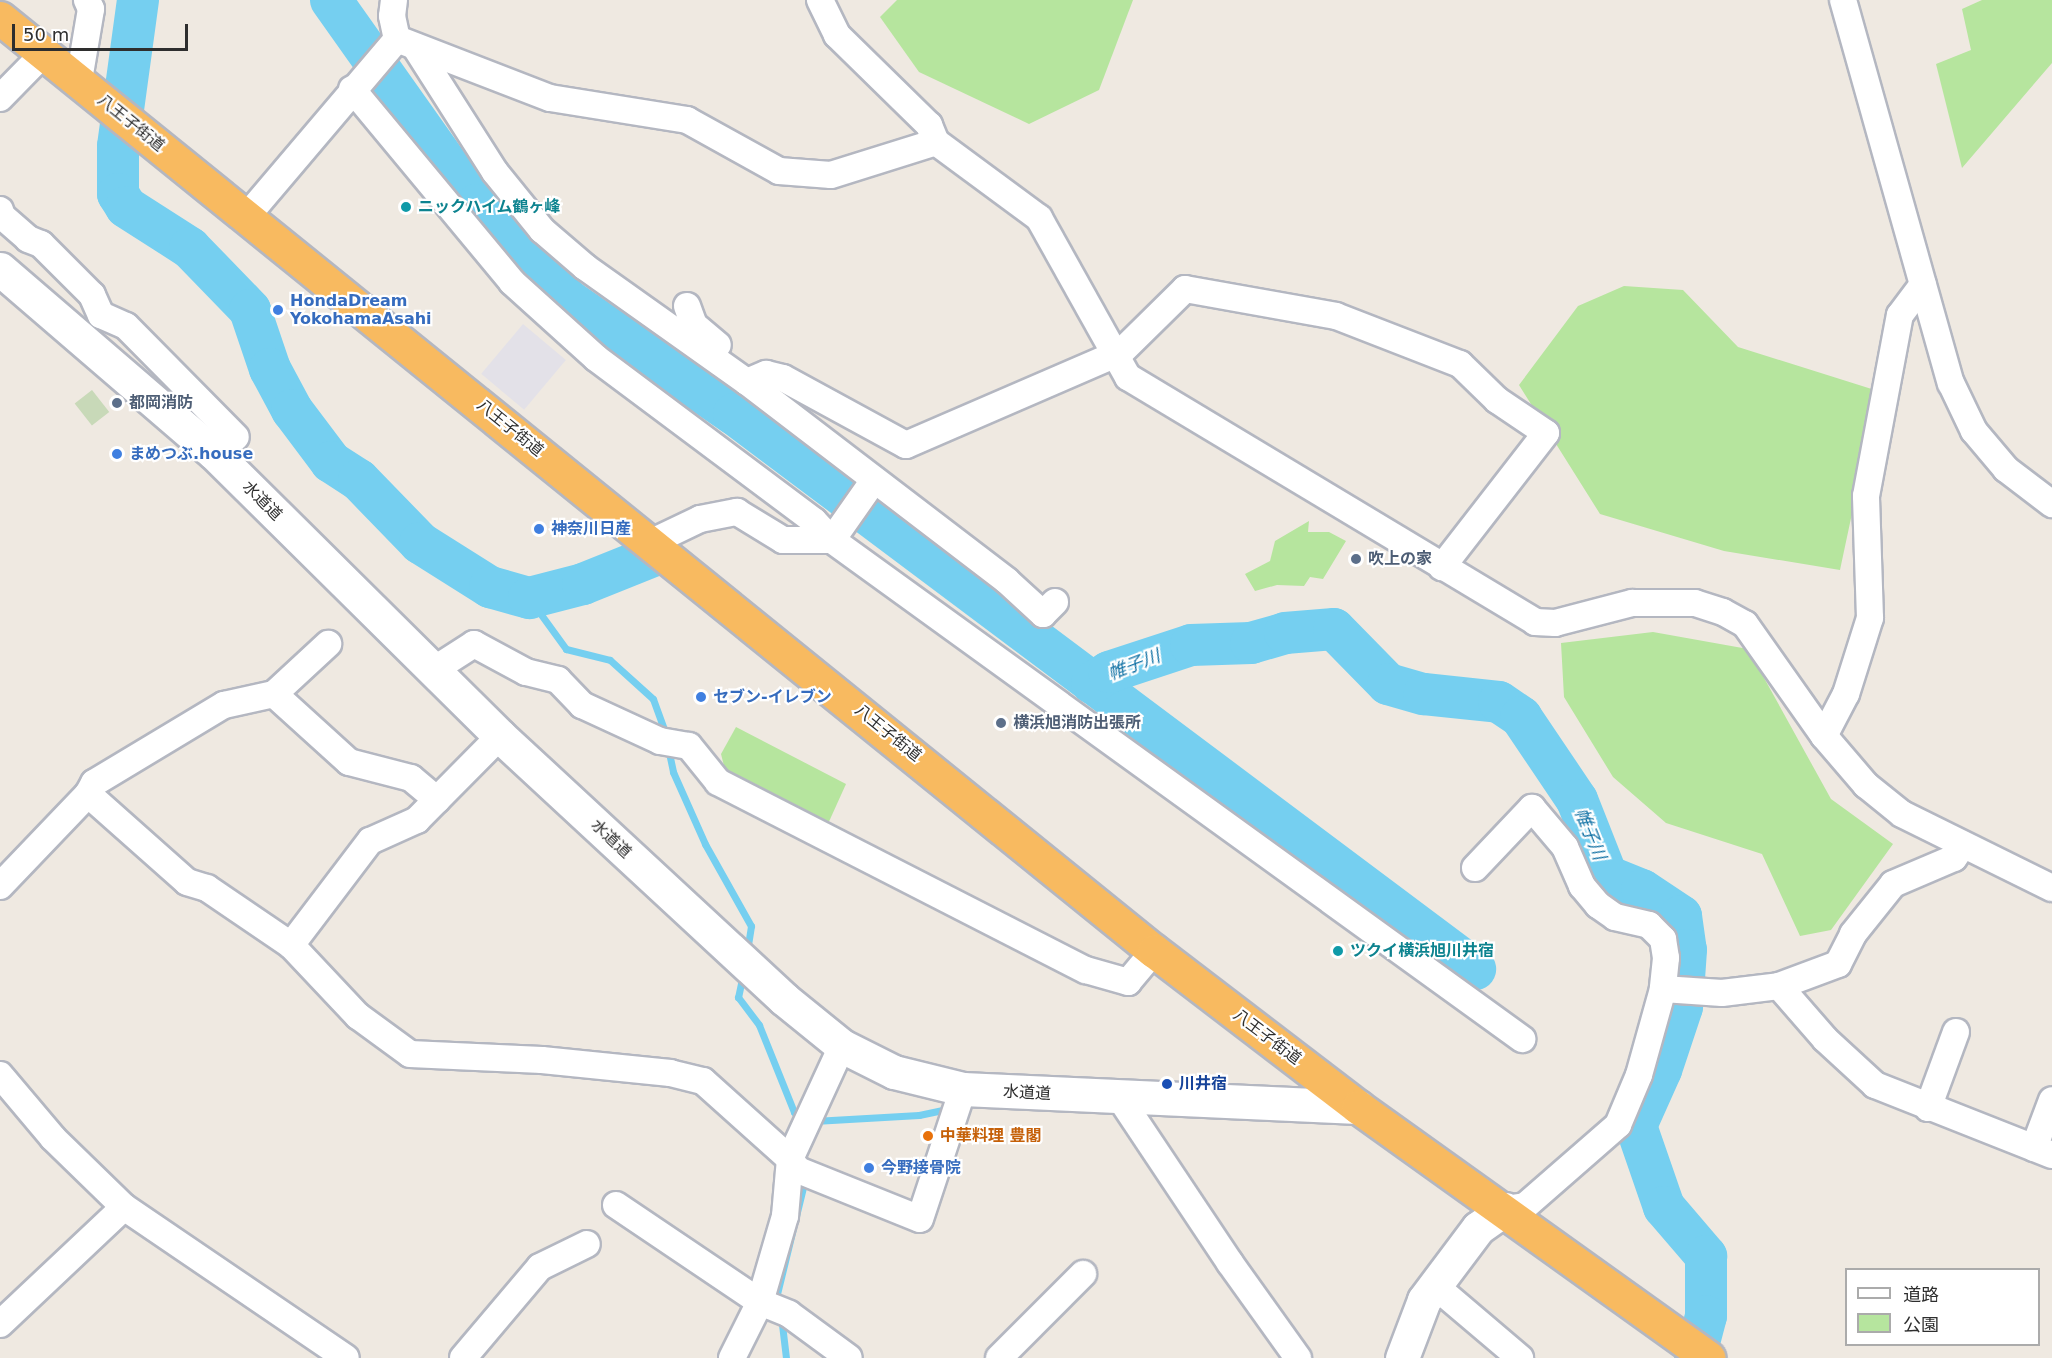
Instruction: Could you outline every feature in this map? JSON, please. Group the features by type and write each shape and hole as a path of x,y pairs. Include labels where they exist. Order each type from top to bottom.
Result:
{"highway":[{"name":"八王子街道","path":"0,18 652,542 1154,951 1358,1107 1505,1209 1693,1352"}],"street":[{"path":"84,85 91,9 87,0"},
{"path":"394,0 392,16 402,43 495,172 542,230 585,267 742,378 872,483 1007,581 1043,614 1055,602"},
{"path":"820,0 837,35 929,125 936,142 1039,218 1128,377 1535,622 1555,624 1632,603 1695,603 1724,612 1745,624 1824,736 1866,785 1902,814 2052,888"},
{"path":"1844,0 1951,383 1974,431 2006,469 2052,504"},
{"path":"247,216 359,81 402,43"},
{"path":"402,43 550,98 687,120 779,171 831,175 936,142"},
{"path":"0,98 44,53"},
{"path":"359,81 512,282 596,358 814,521 837,533 1522,1039"},
{"path":"0,210 2,216 28,239 41,244 92,295 102,315 126,326 236,437"},
{"name":"水道道","path":"0,269 214,453 500,736 784,999 842,1046 894,1072 963,1089 1120,1098 1358,1107"},
{"path":"1824,736 1846,694 1870,618 1866,496 1900,315 1923,285"},
{"path":"742,378 766,374 783,378 906,445 1115,356 1185,289 1336,316 1460,364 1497,400 1546,433 1442,567"},
{"path":"687,306 694,325 737,360 742,378"},
{"path":"652,542 700,519 737,512 783,540 837,533 872,483"},
{"path":"0,886 88,794 94,783 224,705 274,694 328,644"},
{"path":"432,671 474,644 526,672 558,681 582,705 660,741 689,746 718,782 1086,970 1128,982 1154,951"},
{"path":"274,694 349,762 411,778 437,800"},
{"path":"291,945 370,841 417,820 500,736"},
{"path":"88,794 187,882 207,888 291,945 358,1016 410,1054 542,1060 670,1073 703,1081 790,1159 798,1170 920,1219 963,1089"},
{"path":"1402,1358 1424,1300 1478,1228 1505,1209 1526,1206 1618,1125 1679,990 1666,958 1663,939 1649,925 1615,917 1598,905 1582,886 1565,847 1532,807 1475,868"},
{"path":"1679,990 1722,993 1779,986 1838,964 1853,934 1893,884 1954,858 1963,845"},
{"path":"1779,986 1825,1039 1875,1085 1928,1108 2043,1152 2052,1100"},
{"path":"1928,1108 1956,1032"},
{"path":"732,1358 760,1302 785,1216 790,1159 842,1046"},
{"path":"0,1075 53,1137 124,1207 346,1358"},
{"path":"1120,1098 1230,1263 1298,1358"},
{"path":"616,1205 760,1302 789,1314 849,1358"},
{"path":"0,1324 124,1207"},
{"path":"463,1358 540,1267 587,1244"},
{"path":"999,1358 1083,1274"},
{"path":"1434,1285 1520,1358"}],"shaded area":[{"path":"523,324 566,360 524,410 481,374"}],"green space":[{"path":"897,0 1133,0 1099,90 1029,124 919,72 880,17"},
{"path":"1982,0 2052,0 2052,63 1962,168 1936,64 1971,50 1962,9"},
{"path":"1624,286 1683,290 1738,347 1878,391 1840,570 1724,551 1600,514 1519,385 1578,306"},
{"path":"92,390 109,412 92,426 75,404"},
{"path":"1309,521 1308,532 1329,532 1346,541 1323,579 1310,577 1304,586 1277,585 1255,591 1245,574 1270,561 1275,541"},
{"path":"1653,632 1748,649 1831,799 1893,844 1831,930 1800,936 1762,854 1666,823 1613,777 1564,697 1561,643"},
{"path":"736,727 846,784 827,826 727,778 721,754"}],"waterway":[{"path":"138,0 118,146 118,194 126,207 190,248 250,310 270,369 292,410 331,462 359,480 420,543 490,587 529,598 583,584 655,555"},
{"path":"331,0 476,205 568,300 734,414 1475,969"},
{"path":"529,598 566,649 610,660 653,699 666,735"},
{"name":"帷子川","path":"1092,683 1109,672 1191,645 1251,643 1285,633 1334,629 1388,684 1424,694 1499,702 1521,717 1577,800 1607,876 1642,890 1681,916 1686,950 1682,1007 1661,1070 1636,1126 1664,1207 1706,1256 1706,1316 1695,1358"},
{"path":"668,748 673,772 705,844 751,926 747,951"},
{"path":"743,974 738,997 759,1025 794,1112 804,1116"},
{"path":"814,1121 919,1115 947,1109"},
{"path":"778,1302 777,1294 805,1179"},
{"path":"781,1316 786,1358"}],"place":[{"name":"ニックハイム鶴ヶ峰","path":"406,207"},
{"name":"HondaDream YokohamaAsahi","path":"278,310"},
{"name":"都岡消防","path":"117,403"},
{"name":"まめつぶ.house","path":"117,454"},
{"name":"神奈川日産","path":"539,529"},
{"name":"吹上の家","path":"1356,559"},
{"name":"セブン-イレブン","path":"701,697"},
{"name":"横浜旭消防出張所","path":"1001,723"},
{"name":"ツクイ横浜旭川井宿","path":"1338,951"},
{"name":"川井宿","path":"1167,1084"},
{"name":"中華料理 豊閣","path":"928,1136"},
{"name":"今野接骨院","path":"869,1168"}]}
